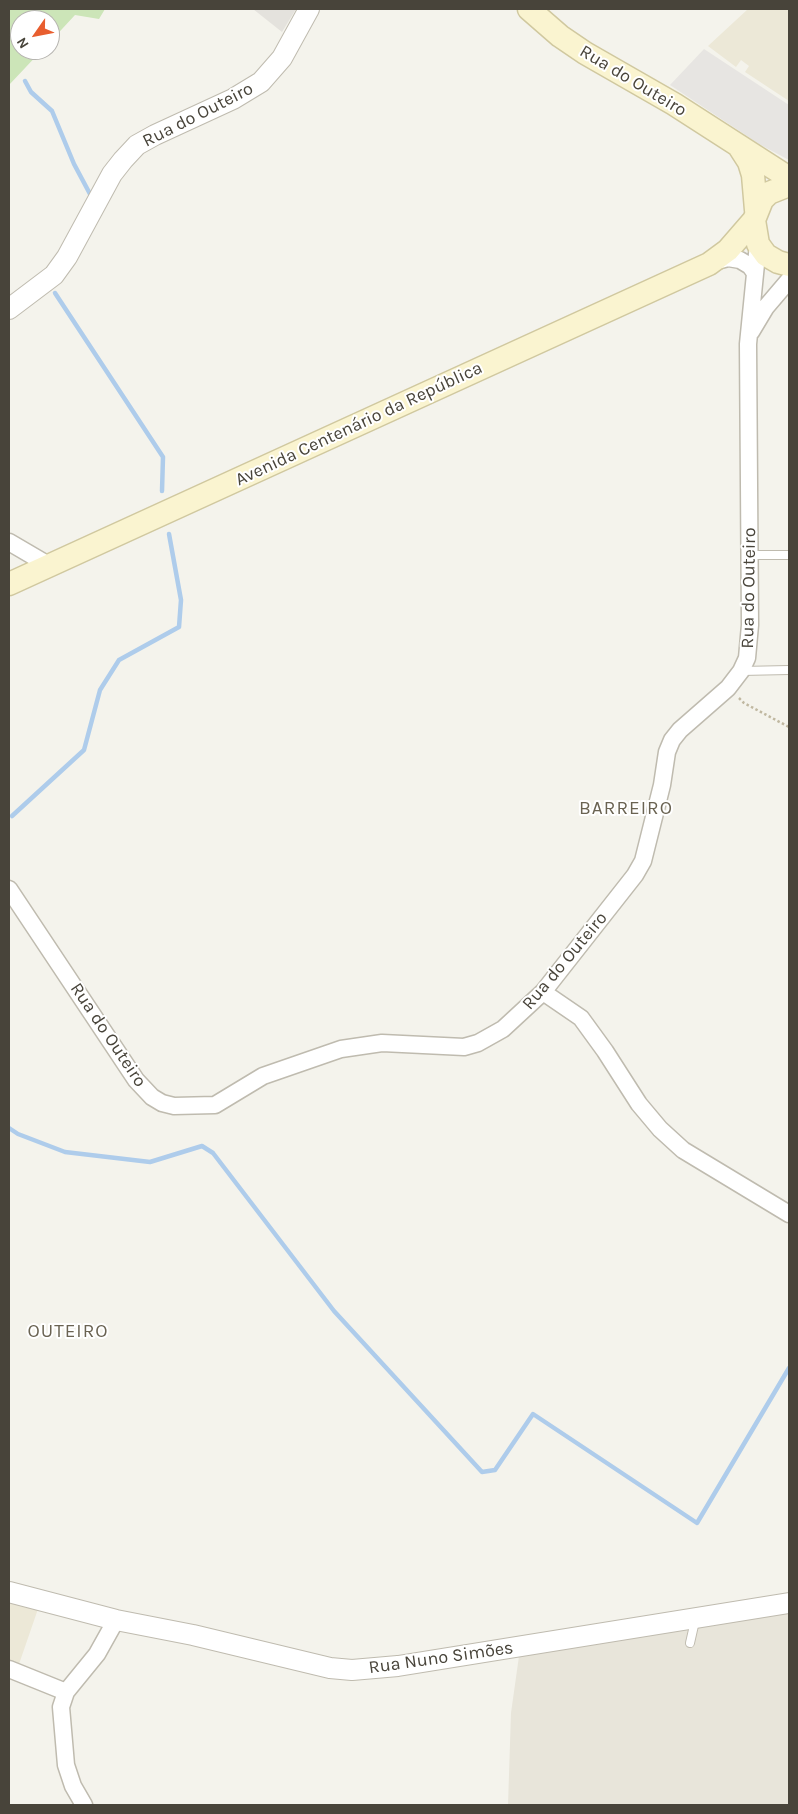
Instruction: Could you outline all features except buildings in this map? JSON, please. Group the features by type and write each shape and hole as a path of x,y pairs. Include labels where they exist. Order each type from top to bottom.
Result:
{"main road":[{"name":"Rua do Outeiro","path":"529,9 560,36 579,49 674,104 740,148 758,156 789,178"},
{"name":"Rua do Outeiro","path":"740,148 749,162 753,176 754,232 758,244"},
{"path":"755,215 769,193 789,185"},
{"name":"Avenida Centenário da República","path":"9,584 709,264 728,250 755,215"},
{"path":"758,244 766,254 778,262 789,265"}],"street":[{"name":"Rua do Outeiro","path":"9,309 54,274 79,238 112,174 137,146 173,126 240,95 261,82 282,58 309,9"},
{"name":"Rua do Outeiro","path":"9,889 136,1080 152,1097 174,1106 215,1104 228,1099 263,1076 351,1047 382,1043 458,1047 478,1043 503,1029 543,992 636,875 643,861 662,785 667,752 672,740 680,730 728,688 741,671 750,649 749,336 758,244"},
{"name":"Avenida Centenário da República","path":"709,264 728,258 740,260 750,266 755,273"},
{"path":"749,336 766,307 789,280"},
{"path":"9,542 50,566"},
{"path":"543,992 581,1018 639,1104 660,1129 683,1150 789,1214"},
{"name":"Rua Nuno Simões","path":"9,1592 116,1620 193,1634 330,1668 359,1670 398,1666 789,1604"},
{"path":"84,1805 73,1786 63,1748 61,1707 66,1692 97,1654 116,1620"},
{"path":"9,1669 66,1692"}],"lane":[{"path":"750,555 789,555"},
{"path":"741,671 789,670"},
{"path":"690,1643 695,1619"}],"path":[{"path":"728,688 744,703 789,727"}],"shaded area":[{"path":"253,9 296,9 282,32"},
{"path":"748,9 789,9 789,101 745,72 749,66 741,60 736,67 708,46"},
{"path":"704,49 789,105 789,160 759,144 670,85"},
{"path":"9,1602 38,1609 18,1667 9,1663"},
{"path":"789,1612 789,1805 508,1805 511,1713 519,1656"}],"green space":[{"path":"10,9 105,9 99,19 75,15 60,31 60,10 10,10 10,60 33,60 9,85"}],"waterway":[{"path":"25,81 31,92 52,111 74,164 90,194"},
{"path":"55,293 163,457 162,491"},
{"path":"12,816 84,750 100,690 119,660 179,627 181,600 169,534"},
{"path":"9,1128 18,1134 65,1152 150,1162 202,1146 213,1153 334,1311 482,1472 495,1470 533,1414 697,1523 789,1368"}],"district":[{"name":"BARREIRO","path":"626,809"},
{"name":"OUTEIRO","path":"68,1332"}]}
